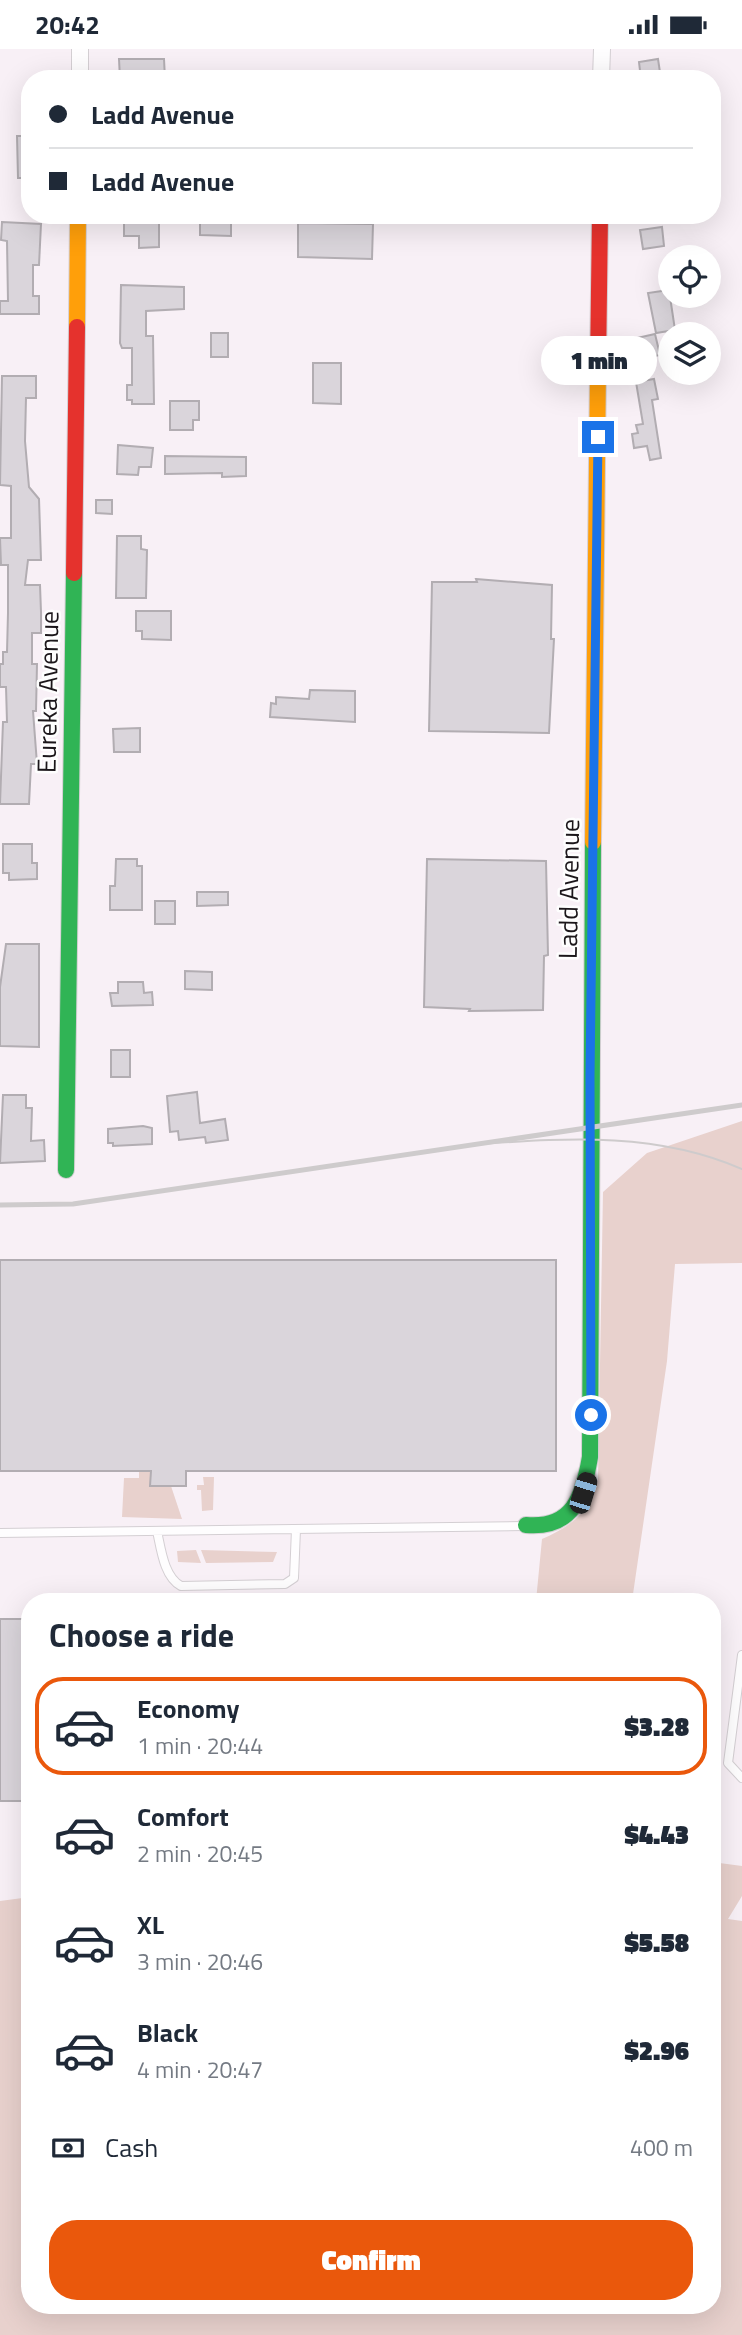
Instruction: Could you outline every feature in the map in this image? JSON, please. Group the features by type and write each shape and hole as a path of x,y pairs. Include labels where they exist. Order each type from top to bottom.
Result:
{"street":[{"path":"80,49 80,70"},
{"path":"601,70 602,49"},
{"name":"Eureka Avenue","path":"66,1170 78,224"},
{"name":"Ladd Avenue","path":"526,1525 543,1526 557,1520 577,1504 590,1473 590,1076 600,224"}],"lane":[{"path":"0,1533 526,1525"},
{"path":"157,1531 166,1565 177,1584 285,1584 294,1578 296,1529"},
{"path":"742,1655 728,1763 742,1778"}],"shaded area":[{"path":"742,1121 742,1263 675,1264 667,1361 633,1593 537,1593 542,1539 578,1517 591,1500 598,1479 603,1192 647,1153"},
{"path":"139,1471 151,1471 150,1485 171,1486 182,1519 122,1517 124,1478 139,1478"},
{"path":"203,1477 214,1477 213,1510 202,1511 201,1490 197,1490 197,1485 204,1485"},
{"path":"196,1550 201,1563 178,1562 177,1551"},
{"path":"201,1550 277,1552 273,1562 206,1563"},
{"path":"721,1863 742,1866 742,1896 728,1919 742,1921 742,2335 0,2335 0,1901 21,1898 21,2314 721,2314"}],"building":[{"path":"119,59 164,59 165,70 120,70"},
{"path":"658,59 660,70 640,70 639,62"},
{"path":"17,136 21,136 21,178 18,178"},
{"path":"2,222 41,224 39,265 33,265 33,296 39,296 39,314 0,314 0,301 8,301 7,241 1,240"},
{"path":"124,224 159,224 159,247 139,248 139,236 124,236"},
{"path":"200,224 231,224 231,236 200,235"},
{"path":"298,224 373,224 372,259 298,257"},
{"path":"662,227 664,245 643,249 640,230"},
{"path":"121,285 184,287 184,309 146,311 146,336 153,336 154,404 132,404 132,400 127,400 127,385 132,385 132,348 122,348 120,343"},
{"path":"658,292 658,308 672,308 674,322 658,322 658,333 656,333 648,293"},
{"path":"211,333 228,333 228,357 211,357"},
{"path":"655,334 658,355 640,359 637,338"},
{"path":"313,363 341,363 341,404 313,403"},
{"path":"2,376 36,376 36,398 26,398 25,441 29,487 39,499 41,560 28,560 25,585 40,585 41,612 41,633 32,633 32,664 37,664 36,711 33,711 37,764 31,764 29,804 0,804 3,722 7,722 6,687 0,687 0,664 3,664 3,652 7,652 8,565 1,565 0,538 11,538 11,486 0,485"},
{"path":"654,379 658,399 652,400 661,458 650,460 647,446 634,448 632,434 638,433 636,425 643,424 636,382"},
{"path":"170,401 199,401 199,420 193,420 193,430 170,430"},
{"path":"118,445 153,448 151,467 139,467 138,475 117,474"},
{"path":"165,456 246,457 246,476 222,477 222,473 165,474"},
{"path":"96,500 112,500 112,514 96,513"},
{"path":"117,536 141,536 141,549 147,550 146,598 116,598"},
{"path":"476,579 552,585 551,639 554,639 549,733 429,731 432,582 477,582"},
{"path":"136,611 171,611 171,640 142,639 142,631 136,631"},
{"path":"310,690 355,691 355,722 270,717 271,703 276,704 276,697 309,699"},
{"path":"140,728 140,752 114,752 113,729"},
{"path":"3,844 32,844 32,863 37,863 37,879 9,880 9,873 3,873"},
{"path":"116,859 137,859 137,866 142,866 142,910 110,910 110,886 115,886"},
{"path":"427,859 546,861 548,955 544,956 543,1010 469,1011 470,1009 424,1007"},
{"path":"197,892 228,892 228,905 197,906"},
{"path":"155,901 175,901 175,924 155,924"},
{"path":"6,944 39,944 39,1047 0,1046 0,987"},
{"path":"185,971 212,972 212,990 185,989"},
{"path":"118,982 143,982 144,993 152,992 153,1005 112,1006 110,993 118,993"},
{"path":"111,1050 130,1050 130,1077 111,1077"},
{"path":"197,1092 200,1123 225,1119 228,1140 206,1143 205,1137 179,1140 178,1131 170,1132 167,1096"},
{"path":"3,1095 26,1095 26,1108 32,1108 31,1141 44,1140 45,1161 0,1163"},
{"path":"143,1126 152,1128 152,1144 113,1146 113,1143 108,1143 108,1129"},
{"path":"0,1260 556,1260 556,1471 186,1471 186,1486 150,1486 151,1471 0,1471"},
{"path":"0,1619 21,1619 21,1801 0,1801"}],"tram line":[{"path":"480,1144 547,1140 646,1143 710,1157 742,1169"}],"railway":[{"path":"0,1205 73,1204 742,1105"}],"traffic: fast":[{"path":"66,1170 74,573"},
{"path":"526,1525 542,1525 565,1516 579,1497 590,1457 593,842"}],"traffic: slow":[{"path":"77,327 78,224"},
{"path":"593,842 598,366"}],"traffic: jam":[{"path":"598,366 600,224"},
{"path":"74,573 77,327"}],"route":[{"path":"591,1415 590,1076 598,437"}]}
